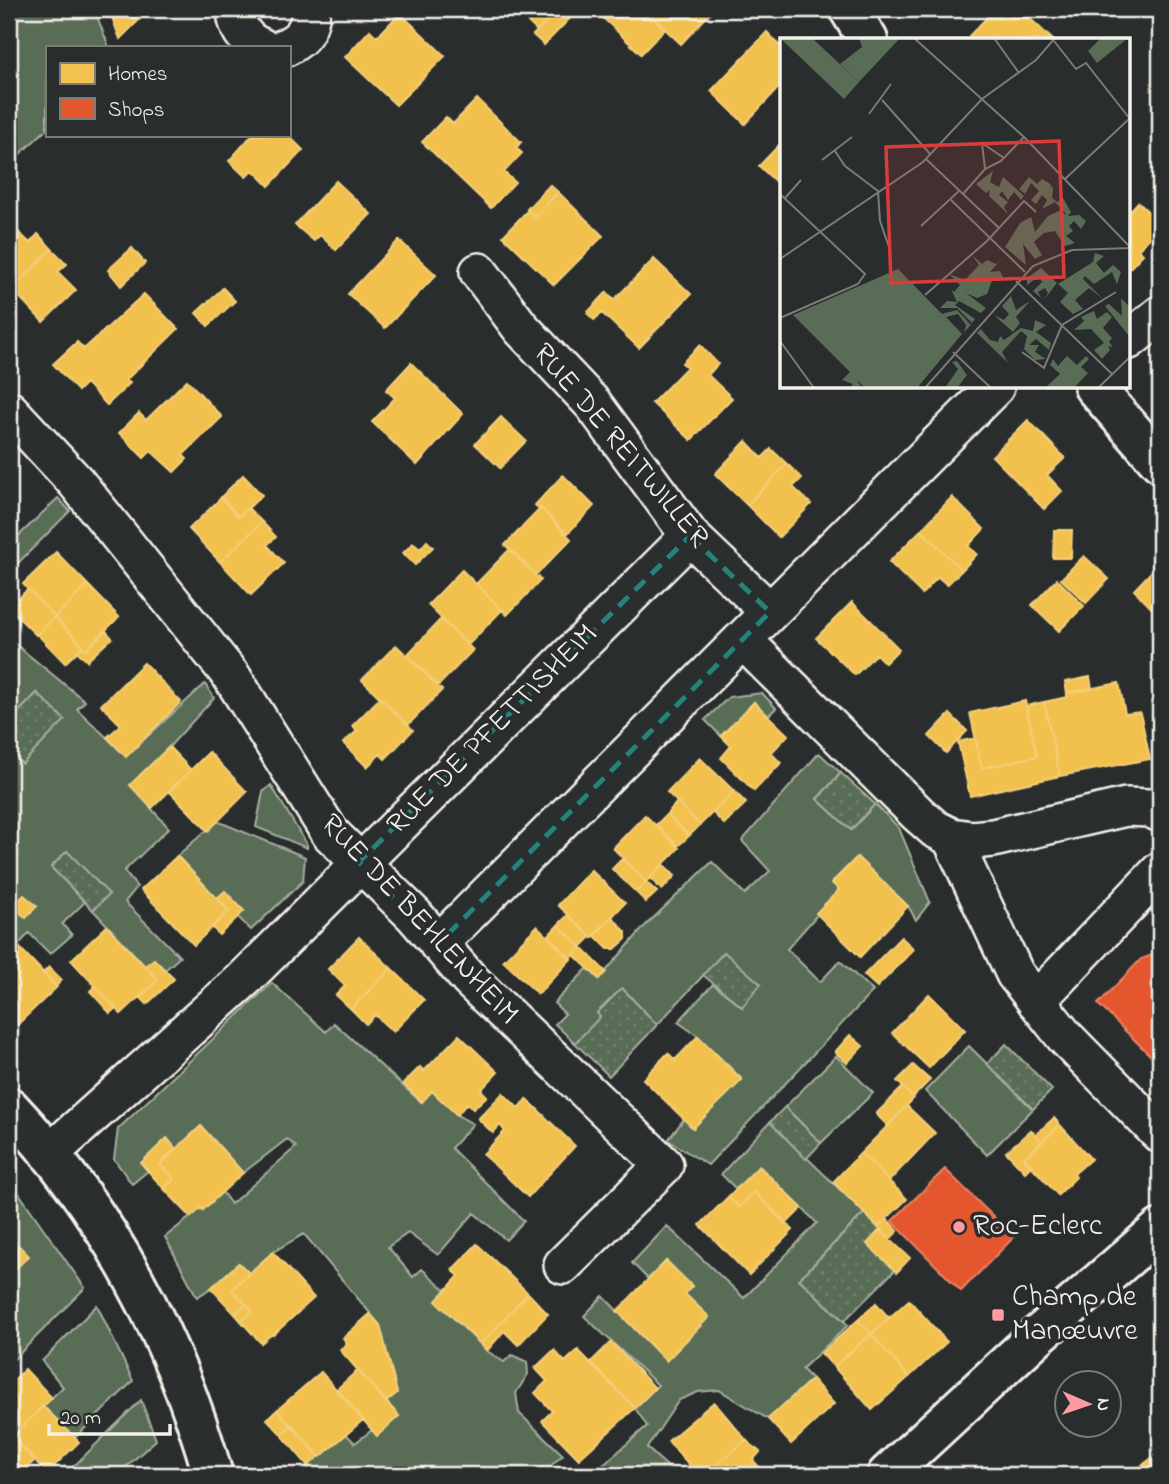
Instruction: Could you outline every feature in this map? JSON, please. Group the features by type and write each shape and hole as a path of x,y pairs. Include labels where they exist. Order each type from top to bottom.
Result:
{"street":[{"path":"236,9 239,27 245,37 259,46"},
{"path":"288,46 299,40 306,31 311,20 311,9"},
{"path":"849,9 866,38"},
{"name":"RUE DE REITWILLER","path":"479,272 521,328 593,404 690,536 770,612"},
{"path":"1130,339 1160,315"},
{"path":"438,944 994,388"},
{"path":"1095,388 1160,462"},
{"name":"RUE DE BEHLENHEIM","path":"9,410 76,482 232,677 330,833 414,915 469,979 664,1165 564,1265"},
{"name":"RUE DE PFETTISHEIM","path":"50,1154 243,980 690,536"},
{"path":"743,640 918,814 935,829 951,837 972,840 993,838 1126,807 1149,808 1160,813"},
{"path":"951,837 1015,974 1065,1037 1160,1134"},
{"path":"1036,1001 1160,871"},
{"path":"9,1107 50,1154 100,1224 153,1314 192,1404 213,1475"},
{"path":"887,1475 1036,1337 1160,1229"}],"highlighted area":[{"path":"690,536 770,612 438,944 359,862"}],"green space":[{"path":"9,9 94,9 109,46 46,46 46,130 9,164"},
{"path":"58,498 70,511 9,572 9,545"},
{"path":"9,639 85,701 77,709 126,756 205,684 214,698 130,785 169,828 124,871 137,887 125,902 180,957 165,970 154,959 145,966 93,910 109,894 51,867 85,902 62,924 72,935 50,954 29,933 9,956 9,894 15,880 9,874 9,751 23,763 37,693 9,722"},
{"path":"37,693 65,720 22,764 9,751 9,722"},
{"path":"762,693 776,708 768,716 754,702 721,736 705,720 729,697"},
{"path":"819,753 841,773 817,799 851,830 875,804 899,828 930,902 916,920 908,906 857,857 832,882 839,890 787,949 820,982 840,961 873,991 708,1165 668,1140 684,1119 693,1128 742,1079 698,1036 678,1022 713,984 742,1007 724,953 657,1025 622,988 597,1013 601,1017 575,1043 555,1024 565,1014 554,1003 588,968 599,979 645,926 712,862 745,894 770,871 742,841"},
{"path":"841,773 875,804 851,830 817,799"},
{"path":"271,785 307,848 256,827 263,792"},
{"path":"217,821 305,857 303,881 251,930 238,917 244,911 225,892 217,898 177,856"},
{"path":"67,851 109,894 93,910 51,867"},
{"path":"724,952 761,984 742,1007 703,975"},
{"path":"272,983 326,1032 334,1023 421,1102 432,1091 457,1115 473,1124 451,1148 524,1221 506,1240 474,1213 438,1255 408,1233 388,1247 413,1277 422,1269 446,1290 436,1301 487,1351 504,1362 512,1355 527,1362 528,1374 516,1393 519,1413 563,1455 540,1475 296,1475 346,1434 355,1443 372,1430 378,1435 399,1416 386,1402 397,1393 380,1325 304,1234 273,1252 249,1273 238,1263 197,1297 165,1237 222,1192 231,1204 296,1147 287,1139 243,1173 201,1126 176,1149 167,1139 141,1163 148,1171 132,1184 114,1159 118,1129"},
{"path":"622,988 657,1025 609,1076 575,1043 600,1017 597,1013"},
{"path":"1006,1044 1052,1090 1033,1109 987,1064"},
{"path":"969,1046 1033,1109 987,1155 925,1091"},
{"path":"836,1056 873,1093 821,1143 785,1107"},
{"path":"785,1107 821,1143 806,1159 770,1122"},
{"path":"770,1122 864,1213 799,1279 848,1325 802,1369 812,1379 768,1419 719,1390 698,1392 679,1400 647,1448 677,1475 592,1475 647,1426 635,1408 658,1385 584,1316 603,1296 666,1361 709,1317 685,1294 692,1286 667,1261 648,1279 632,1263 667,1226 744,1298 817,1223 759,1166 736,1189 721,1174"},
{"path":"9,1179 85,1288 9,1364 9,1274 28,1256 12,1239 9,1240"},
{"path":"864,1213 880,1230 867,1244 895,1270 844,1321 799,1279"},
{"path":"97,1305 133,1381 75,1438 43,1406 63,1387 42,1361"},
{"path":"141,1400 156,1440 118,1474 67,1473"}],"building: Homes":[{"path":"109,9 136,9 140,19 120,39"},
{"path":"515,9 559,9 537,31"},
{"path":"559,9 579,9 544,45 533,35"},
{"path":"610,9 643,9 665,29 641,54 602,17"},
{"path":"649,9 714,9 681,44 647,12"},
{"path":"995,9 1020,9 1051,38 971,38 969,36"},
{"path":"400,13 445,56 396,105 345,57 370,30 377,37"},
{"path":"767,32 780,46 780,86 745,124 711,91"},
{"path":"477,99 521,142 516,148 522,153 504,172 515,182 491,208 422,142 446,117 453,124"},
{"path":"251,136 289,136 303,150 269,186 253,170 246,177 229,161"},
{"path":"780,144 780,186 759,166"},
{"path":"336,181 371,214 336,250 320,235 314,241 295,225"},
{"path":"550,185 558,192 535,217 527,209"},
{"path":"558,192 603,236 554,285 503,236 528,210 535,217"},
{"path":"1138,202 1160,223 1160,227 1138,250 1143,254 1130,268 1130,211"},
{"path":"12,226 30,243 38,234 52,249 12,289 9,286 9,229"},
{"path":"399,240 436,275 385,328 348,294"},
{"path":"132,248 145,263 121,286 108,270"},
{"path":"52,249 67,264 58,272 76,290 43,322 12,289"},
{"path":"654,259 691,294 639,348 602,313 594,320 587,313 607,292 614,300"},
{"path":"223,288 235,301 208,326 196,313"},
{"path":"144,294 178,329 126,380 130,383 107,405 86,383 78,391 53,364 77,342 84,349"},
{"path":"700,345 718,364 708,375 732,398 691,440 652,403 687,367 682,363"},
{"path":"411,363 463,414 417,465 372,422 395,398 386,390"},
{"path":"187,380 222,417 183,455 187,459 174,472 151,451 144,458 119,433 139,413 146,420"},
{"path":"501,417 526,441 500,468 475,444"},
{"path":"1028,420 1065,458 1047,475 1062,491 1044,509 992,456"},
{"path":"746,441 762,458 771,449 787,464 747,505 715,474"},
{"path":"787,464 802,478 793,487 811,504 779,537 747,505"},
{"path":"243,475 262,495 239,517 221,497"},
{"path":"563,475 594,506 567,534 535,505"},
{"path":"952,497 984,529 968,546 977,554 962,570 921,530"},
{"path":"221,498 239,517 248,508 262,522 220,562 189,529"},
{"path":"541,508 571,539 536,575 505,545"},
{"path":"262,522 276,537 267,545 284,563 251,595 220,562"},
{"path":"921,530 962,570 947,585 938,577 922,594 889,562"},
{"path":"1054,530 1072,530 1071,558 1053,558"},
{"path":"427,541 433,547 415,565 403,553 413,543 420,549"},
{"path":"510,549 541,580 507,615 476,584"},
{"path":"56,552 88,585 55,617 23,584"},
{"path":"1084,556 1109,579 1086,603 1061,579"},
{"path":"462,570 502,610 468,645 428,605"},
{"path":"1151,572 1160,580 1160,617 1134,590"},
{"path":"1057,579 1084,606 1059,631 1032,605"},
{"path":"88,585 119,617 86,649 55,617"},
{"path":"28,589 55,617 36,635 9,608"},
{"path":"852,602 899,649 885,663 876,654 855,675 816,638"},
{"path":"55,617 83,646 65,663 37,634"},
{"path":"441,619 473,650 438,686 407,655"},
{"path":"106,631 112,638 87,661 77,651 83,646 86,649"},
{"path":"396,645 442,690 408,725 362,680"},
{"path":"144,663 181,702 126,757 107,737 121,725 101,705"},
{"path":"1090,677 1092,689 1067,693 1065,682"},
{"path":"1119,683 1125,714 1140,712 1150,759 1060,776 1044,702 1067,697 1067,693"},
{"path":"380,698 413,730 385,759 380,754 367,767 343,743 357,731 352,726"},
{"path":"1025,701 1037,756 982,768 970,713"},
{"path":"754,702 788,735 771,753 781,763 754,791 721,758 731,746 721,736"},
{"path":"1044,702 1060,776 970,796 958,742 975,738 982,768 1037,756 1026,706"},
{"path":"950,714 967,731 946,753 929,736"},
{"path":"169,747 191,770 152,808 130,785"},
{"path":"209,752 247,792 208,831 169,791"},
{"path":"700,758 734,791 700,825 667,792"},
{"path":"734,791 746,803 724,824 713,813"},
{"path":"677,802 700,825 689,836 667,814"},
{"path":"667,814 689,836 678,846 656,825"},
{"path":"645,815 679,848 646,882 613,848"},
{"path":"177,856 229,911 194,945 141,890"},
{"path":"857,857 908,906 860,957 816,913 839,890 832,883"},
{"path":"622,859 646,882 636,892 612,869"},
{"path":"663,864 675,876 662,890 650,878"},
{"path":"591,870 625,903 592,938 558,905"},
{"path":"646,882 657,892 646,902 636,892"},
{"path":"225,891 244,911 219,935 212,927 229,911 217,898"},
{"path":"24,895 37,906 26,918 13,906"},
{"path":"568,915 591,937 581,947 558,925"},
{"path":"612,917 626,932 626,939 615,949 608,949 594,935"},
{"path":"558,925 581,947 570,959 548,936"},
{"path":"107,926 158,980 121,1014 71,960"},
{"path":"537,926 571,959 538,994 503,961"},
{"path":"359,937 391,968 351,1009 336,995 345,986 328,969"},
{"path":"901,937 914,949 877,987 864,975"},
{"path":"19,947 57,987 17,1025 9,1016 9,956"},
{"path":"581,947 606,972 599,979 574,955"},
{"path":"154,959 174,979 147,1004 140,997 158,980 145,966"},
{"path":"49,967 62,980 56,986 43,973"},
{"path":"391,968 424,1000 393,1032 375,1015 366,1024 351,1009"},
{"path":"95,986 116,1008 110,1013 90,991"},
{"path":"929,994 965,1030 929,1068 892,1033"},
{"path":"459,1035 498,1072 481,1090 487,1096 473,1109 467,1103 457,1115 432,1091 422,1102 403,1084 420,1067 424,1071"},
{"path":"850,1035 863,1046 847,1063 835,1052"},
{"path":"698,1036 742,1080 693,1128 643,1079 668,1053 675,1060"},
{"path":"913,1065 930,1080 913,1097 897,1081"},
{"path":"903,1087 914,1098 888,1126 876,1114"},
{"path":"503,1093 518,1108 527,1099 575,1146 528,1197 483,1154 505,1131 500,1125 493,1133 478,1119"},
{"path":"907,1106 935,1133 889,1181 861,1153"},
{"path":"1054,1118 1060,1125 1042,1142 1035,1135"},
{"path":"1060,1125 1091,1159 1074,1174 1076,1177 1058,1195 1024,1158"},
{"path":"201,1126 243,1173 203,1210 201,1208 191,1217 164,1189 174,1179 160,1164"},
{"path":"1031,1130 1042,1142 1024,1158 1031,1166 1025,1172 1006,1152"},
{"path":"167,1138 176,1149 160,1164 174,1179 164,1189 141,1163"},
{"path":"861,1153 907,1199 878,1227 833,1182"},
{"path":"759,1166 802,1208 786,1224 754,1192 739,1207 728,1197"},
{"path":"754,1192 793,1230 749,1275 700,1225 728,1197 739,1207"},
{"path":"887,1219 898,1231 890,1239 878,1227"},
{"path":"880,1230 910,1258 897,1272 867,1244"},
{"path":"477,1244 528,1293 481,1344 436,1301 459,1276 452,1270"},
{"path":"18,1245 29,1256 9,1275 9,1253"},
{"path":"273,1252 314,1298 261,1343 241,1321 252,1311 232,1289"},
{"path":"666,1261 692,1286 685,1294 709,1317 666,1361 617,1311"},
{"path":"239,1263 249,1273 232,1289 246,1304 235,1314 211,1288"},
{"path":"528,1293 548,1314 518,1345 504,1331 487,1351 481,1344"},
{"path":"909,1300 947,1342 909,1377 871,1334"},
{"path":"876,1303 889,1318 871,1334 858,1320"},
{"path":"246,1304 252,1311 241,1321 235,1314"},
{"path":"370,1314 380,1325 397,1393 386,1402 340,1350 347,1343 343,1338"},
{"path":"858,1320 871,1334 834,1367 821,1353"},
{"path":"871,1334 909,1377 872,1410 834,1367"},
{"path":"611,1342 655,1388 635,1408 590,1363"},
{"path":"554,1350 565,1362 578,1350 635,1408 579,1459 542,1421 552,1411 535,1393 547,1381 535,1368"},
{"path":"25,1369 52,1398 21,1428 9,1414 9,1385"},
{"path":"358,1370 399,1416 377,1436 337,1389"},
{"path":"321,1372 363,1420 320,1457 277,1410"},
{"path":"812,1379 834,1404 791,1444 768,1419"},
{"path":"714,1402 746,1440 705,1475 698,1475 668,1441"},
{"path":"43,1406 79,1442 47,1473 12,1437"},
{"path":"277,1410 291,1426 281,1434 267,1419"},
{"path":"292,1425 319,1456 308,1466 281,1434"},
{"path":"12,1437 35,1460 20,1475 13,1475 9,1471 9,1440"},
{"path":"746,1440 760,1452 753,1460 766,1475 705,1475"},
{"path":"1160,1452 1160,1475 1129,1475"}],"building: Shops":[{"path":"1158,953 1160,1065 1098,1004 1141,959"},
{"path":"945,1169 1014,1237 961,1291 892,1221"}],"place":[{"name":"Roc-Eclerc","path":"959,1227"},
{"name":"Champ de Manœuvre","path":"998,1315"}]}
